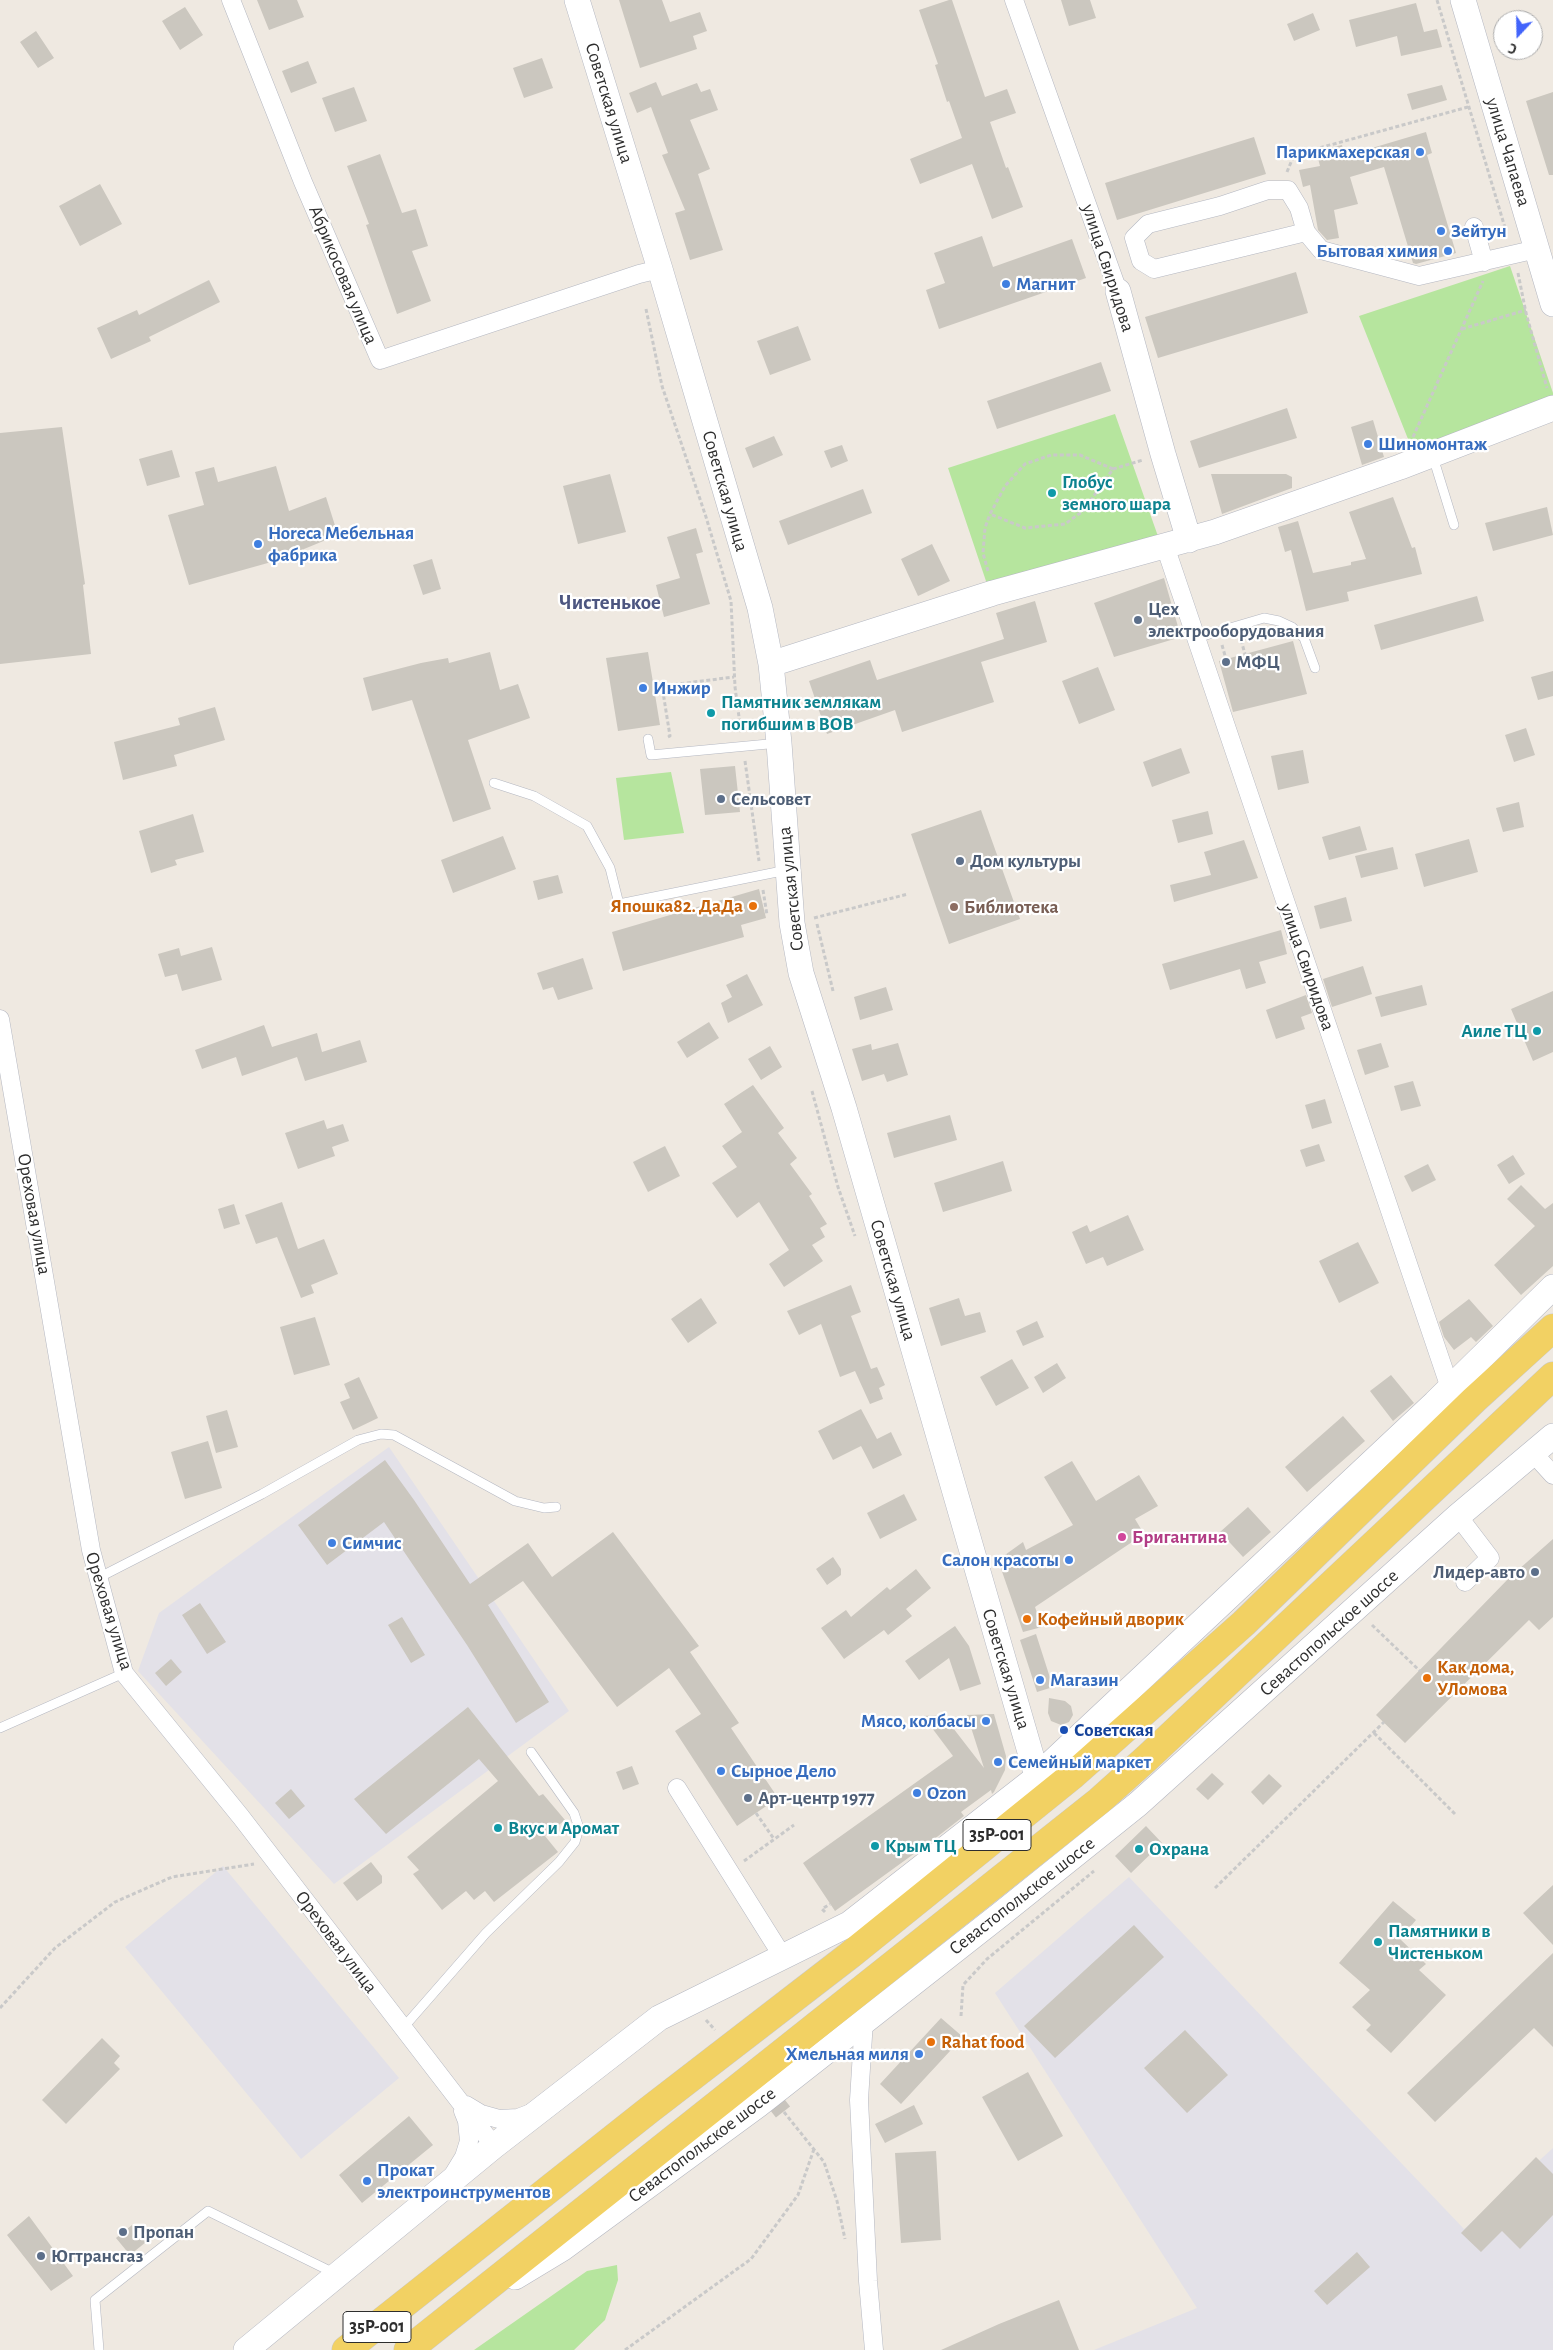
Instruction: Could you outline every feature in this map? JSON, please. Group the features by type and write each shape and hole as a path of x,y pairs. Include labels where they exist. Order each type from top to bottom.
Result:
{"main road":[{"name":"Советская улица","path":"577,0 650,272 760,608 769,654 779,743 792,923 801,973 844,1108 1037,1776"},
{"name":"улица Чапаева","path":"1463,0 1525,252 1553,304"},
{"name":"улица Свиридова","path":"1118,291 1163,454 1186,529"},
{"path":"773,691 777,676 785,663 795,657 993,593 1160,555 1186,529 1215,532 1400,467 1553,408"},
{"path":"769,654 795,657"},
{"path":"246,2350 494,2146 659,2018 849,1924 1015,1794 1056,1759 1450,1388 1553,1287"},
{"name":"35Р-001","path":"346,2350 657,2103 850,1955 1074,1775 1244,1623 1474,1400 1553,1328"},
{"name":"35Р-001","path":"408,2350 1099,1801 1553,1376"},
{"name":"Севастопольское шоссе","path":"456,2313 563,2248 758,2105 1138,1804 1458,1516 1553,1436"},
{"path":"1029,1743 1042,1756 1056,1759"},
{"path":"1015,1794 1026,1767 1029,1743"}],"street":[{"name":"Абрикосовая улица","path":"230,0 303,182 380,360 650,272"},
{"name":"улица Свиридова","path":"1014,0 1118,291"},
{"path":"1306,232 1154,269 1141,261 1134,238 1148,224 1220,206 1268,190 1288,190 1299,208 1306,232 1321,250 1419,276 1525,252"},
{"path":"1474,227 1488,261"},
{"name":"улица Свиридова","path":"1160,555 1196,638 1450,1388"},
{"name":"Ореховая улица","path":"0,1019 90,1550 124,1673 274,1860 494,2146"},
{"path":"1533,1453 1553,1475"},
{"path":"1458,1516 1490,1558 1465,1582"},
{"path":"677,1788 782,1957"},
{"path":"864,2020 859,2100 868,2281 874,2350"},
{"path":"839,2040 853,2044 862,2055"},
{"path":"458,2099 480,2114 499,2119 518,2118 544,2107"},
{"path":"446,2186 464,2157 469,2142 467,2121 458,2099"}],"lane":[{"path":"1433,454 1454,525"},
{"path":"1196,638 1264,618 1272,620 1292,626 1304,638 1314,668"},
{"path":"648,739 651,755 779,743"},
{"path":"494,782 534,796 587,826 610,868 619,904 761,877 788,870"},
{"path":"98,1578 262,1494 358,1440 381,1434 394,1435 515,1501 544,1508 556,1507"},
{"path":"0,1728 124,1673"},
{"path":"403,2028 486,1933 559,1862 575,1842 579,1828 574,1813 531,1752"},
{"path":"99,2350 95,2300 208,2211 338,2276"}],"path":[{"path":"1437,0 1468,107 1525,252 1526,310 1553,408"},
{"path":"1278,190 1294,155 1468,107"},
{"path":"1400,467 1461,329 1488,261"},
{"path":"650,272 662,386 706,517 731,601 734,677 766,911"},
{"path":"1461,329 1526,310"},
{"path":"990,514 1025,528 1065,524 1083,511 1113,470 1163,454"},
{"path":"993,593 984,553 984,528 1006,486 1025,464 1051,455 1080,455 1113,470"},
{"path":"648,739 670,736 662,686 734,677"},
{"path":"816,918 908,894"},
{"path":"1370,1623 1420,1671"},
{"path":"1215,1888 1384,1722"},
{"path":"1374,1733 1455,1814"},
{"path":"756,1813 774,1839"},
{"path":"729,1871 794,1825"},
{"path":"0,2008 55,1948 116,1902 172,1877 274,1860"},
{"path":"961,2016 963,1986 987,1959 1077,1887 1097,1868"},
{"path":"784,2112 824,2162 837,2201 847,2245"},
{"path":"625,2350 751,2259 798,2195 814,2150"}],"shaded area":[{"path":"389,1447 569,1711 334,1884 138,1671 159,1613"},
{"path":"223,1866 399,2078 301,2159 125,1947"},
{"path":"1129,1877 1464,2229 1553,2148 1553,2350 1094,2350 1197,2308 995,1993"}],"green space":[{"path":"1510,266 1553,393 1553,403 1414,454 1359,316"},
{"path":"1115,414 1160,542 989,590 948,468"},
{"path":"671,772 684,833 624,840 616,778"},
{"path":"617,2265 618,2280 605,2320 574,2350 474,2350 587,2271"}],"building":[{"path":"257,0 297,0 304,17 269,30"},
{"path":"619,0 662,0 670,22 700,12 707,31 693,36 697,49 640,68"},
{"path":"952,0 985,97 1007,89 1016,113 990,122 1006,168 1008,167 1023,207 992,219 972,164 920,184 910,159 962,138 949,101 947,102 935,65 938,64 919,10"},
{"path":"1061,0 1090,0 1096,18 1069,26"},
{"path":"1416,3 1424,32 1437,29 1442,47 1401,56 1397,36 1356,47 1349,20"},
{"path":"185,7 203,35 180,50 162,21"},
{"path":"1313,13 1320,30 1294,41 1287,24"},
{"path":"36,31 54,58 38,68 20,42"},
{"path":"542,58 553,88 524,98 513,68"},
{"path":"308,61 317,83 291,93 282,71"},
{"path":"656,82 662,96 697,83 701,92 710,89 718,110 690,120 710,169 698,174 723,250 690,260 675,213 685,210 662,155 668,153 651,107 637,113 629,93"},
{"path":"1442,85 1447,100 1412,110 1407,94"},
{"path":"354,87 367,121 335,132 322,98"},
{"path":"1553,92 1553,175 1549,175 1526,101"},
{"path":"1426,132 1432,153 1427,155 1456,253 1416,264 1413,263 1384,167 1350,177 1358,204 1334,210 1339,238 1327,240 1318,230 1310,185 1303,187 1299,170 1320,166 1316,151 1342,145 1345,156"},
{"path":"1254,137 1266,174 1117,220 1105,183"},
{"path":"380,154 402,213 416,209 428,246 412,251 431,301 397,314 366,225 369,224 347,166"},
{"path":"100,184 122,224 80,246 59,206"},
{"name":"Магнит","path":"982,236 993,267 1072,239 1086,278 939,329 926,290 945,283 934,253"},
{"path":"1296,272 1308,313 1158,358 1145,317"},
{"path":"209,280 220,302 149,337 151,341 111,359 97,328 137,310 139,315"},
{"path":"798,326 811,360 770,375 757,341"},
{"path":"1101,362 1111,391 997,429 987,401"},
{"path":"1287,408 1297,438 1199,468 1190,441"},
{"name":"Шиномонтаж","path":"1373,420 1384,457 1362,465 1351,427"},
{"path":"62,427 85,584 83,585 91,654 0,664 0,433"},
{"path":"774,436 783,455 753,468 745,448"},
{"path":"842,445 848,461 831,468 824,451"},
{"path":"172,450 180,477 147,486 139,459"},
{"path":"276,466 289,511 326,497 338,535 275,561 189,585 168,515 204,505 195,472 214,467 218,482"},
{"path":"610,474 626,532 578,544 563,486"},
{"path":"1211,474 1286,474 1292,477 1292,488 1222,514"},
{"path":"863,489 872,513 788,545 779,521"},
{"path":"1393,497 1412,548 1415,547 1422,574 1347,592 1349,601 1306,611 1291,550 1285,552 1278,527 1298,521 1313,573 1351,565 1351,562 1366,559 1349,512"},
{"path":"1547,507 1553,535 1493,551 1485,523"},
{"path":"696,528 703,552 696,554 710,604 664,617 656,585 680,578 667,537"},
{"path":"932,544 950,581 918,596 901,559"},
{"path":"432,559 441,589 423,595 413,565"},
{"name":"Цех электрооборудования","path":"1164,578 1181,637 1114,657 1094,603"},
{"path":"1477,596 1484,621 1381,650 1374,625"},
{"path":"1035,601 1047,642 981,662 994,702 902,732 895,710 827,734 809,681 870,660 877,680 1004,639 996,613"},
{"path":"1293,641 1307,694 1233,712 1219,661"},
{"path":"490,652 500,690 518,684 530,718 468,740 491,809 453,822 412,700 372,711 363,678 421,663 448,658 449,663"},
{"path":"648,652 660,725 618,731 606,658"},
{"path":"1098,667 1115,710 1079,724 1062,681"},
{"path":"1553,671 1553,696 1538,700 1531,677"},
{"path":"215,707 225,740 174,755 177,766 123,780 114,742 180,725 178,718"},
{"path":"1526,728 1535,755 1514,762 1505,735"},
{"path":"1181,748 1190,773 1152,787 1143,762"},
{"path":"1303,750 1309,783 1278,790 1271,756"},
{"name":"Сельсовет","path":"735,766 740,812 705,815 700,769"},
{"path":"1519,802 1524,827 1503,832 1496,808"},
{"name":"Дом культуры","path":"981,810 1020,919 949,944 911,834"},
{"path":"1208,811 1213,834 1178,843 1172,820"},
{"path":"193,814 204,852 175,860 177,865 151,873 139,831"},
{"path":"1360,826 1367,850 1329,860 1322,837"},
{"path":"503,836 516,869 453,893 441,860"},
{"path":"1469,839 1478,872 1424,887 1415,854"},
{"path":"1244,840 1258,878 1174,902 1170,885 1211,875 1204,852"},
{"path":"1393,847 1398,869 1361,878 1355,856"},
{"path":"558,875 563,893 538,900 533,881"},
{"path":"759,889 766,918 741,925 744,937 623,971 612,932"},
{"path":"1346,897 1352,921 1320,929 1314,906"},
{"path":"1281,930 1287,954 1259,962 1266,983 1246,989 1240,969 1170,990 1162,964"},
{"path":"212,947 222,980 182,991 177,974 165,977 158,954 179,948 181,956"},
{"path":"583,958 593,989 558,1000 553,987 543,990 537,973"},
{"path":"1363,966 1372,994 1332,1007 1323,979"},
{"path":"747,974 763,1005 728,1023 721,1003 732,997 726,985"},
{"path":"1422,985 1427,1005 1381,1017 1375,997"},
{"path":"886,987 893,1010 860,1020 854,997"},
{"name":"Аиле ТЦ","path":"1553,991 1553,1052 1533,1061 1511,1009"},
{"path":"1306,995 1312,1013 1301,1017 1305,1029 1276,1039 1266,1010"},
{"path":"709,1022 719,1038 687,1058 677,1042"},
{"path":"264,1025 272,1047 317,1033 322,1052 360,1040 367,1062 305,1081 297,1057 242,1076 236,1057 202,1069 195,1050"},
{"path":"898,1043 908,1075 887,1082 884,1074 862,1081 852,1049 871,1044 872,1050"},
{"path":"1381,1043 1389,1067 1365,1075 1357,1050"},
{"path":"770,1046 782,1067 761,1080 748,1059"},
{"path":"1413,1081 1421,1106 1401,1111 1394,1086"},
{"path":"753,1085 784,1128 778,1133 797,1158 790,1164 812,1194 809,1196 827,1224 820,1228 825,1237 812,1245 823,1261 784,1287 769,1264 789,1250 759,1202 737,1218 712,1183 737,1167 722,1146 742,1132 724,1104"},
{"path":"1325,1099 1332,1123 1312,1129 1305,1105"},
{"path":"950,1115 957,1140 894,1158 887,1133"},
{"path":"324,1120 327,1129 343,1124 349,1141 332,1147 335,1156 298,1169 285,1133"},
{"path":"1319,1144 1325,1161 1306,1167 1300,1150"},
{"path":"665,1146 680,1176 648,1192 633,1162"},
{"path":"1513,1155 1525,1174 1509,1184 1497,1165"},
{"path":"1003,1161 1012,1191 943,1212 934,1183"},
{"path":"1428,1164 1436,1180 1412,1192 1404,1176"},
{"path":"1521,1185 1545,1209 1553,1203 1553,1266 1521,1295 1494,1265 1535,1226 1507,1199"},
{"path":"282,1202 298,1249 324,1239 338,1274 311,1285 314,1293 301,1298 277,1237 256,1244 245,1215"},
{"path":"234,1204 240,1224 224,1229 218,1209"},
{"path":"1128,1215 1144,1250 1107,1266 1103,1257 1086,1264 1072,1232 1087,1225 1090,1232"},
{"path":"1358,1242 1379,1283 1339,1303 1319,1261"},
{"path":"851,1285 861,1312 851,1316 871,1369 877,1367 885,1385 879,1388 883,1399 870,1404 855,1371 840,1377 821,1324 799,1335 787,1311"},
{"path":"701,1298 717,1323 688,1343 671,1319"},
{"path":"959,1298 965,1316 980,1312 986,1332 941,1346 929,1308"},
{"path":"1469,1299 1493,1326 1476,1342 1471,1337 1454,1350 1444,1337 1439,1322"},
{"path":"315,1317 330,1365 294,1375 280,1327"},
{"path":"1037,1321 1044,1337 1023,1346 1016,1331"},
{"path":"1012,1359 1029,1388 996,1406 980,1377"},
{"path":"1057,1363 1066,1378 1043,1393 1034,1377"},
{"path":"1391,1375 1414,1403 1393,1421 1370,1391"},
{"path":"359,1377 378,1418 353,1430 340,1402 350,1398 344,1384"},
{"path":"861,1409 877,1439 891,1432 902,1455 873,1469 861,1446 833,1460 818,1431"},
{"path":"227,1410 238,1447 216,1453 206,1416"},
{"path":"1343,1416 1365,1441 1307,1492 1285,1467"},
{"path":"208,1441 222,1488 185,1499 171,1452"},
{"path":"385,1460 470,1584 528,1543 552,1577 613,1532 699,1646 690,1652 739,1723 731,1728 778,1798 737,1826 675,1731 701,1714 669,1668 617,1707 523,1581 488,1605 549,1702 516,1723 467,1645 384,1522 327,1565 298,1525"},
{"path":"1072,1461 1096,1501 1139,1475 1158,1506 1135,1519 1144,1534 1035,1607 1042,1627 1023,1632 998,1560 1023,1542 1026,1550 1073,1525 1044,1477"},
{"path":"904,1494 917,1520 880,1539 867,1513"},
{"path":"1248,1507 1271,1532 1243,1557 1220,1532"},
{"path":"1553,1539 1553,1617 1539,1630 1529,1620 1405,1743 1376,1715 1509,1578"},
{"path":"833,1557 841,1569 841,1575 827,1585 816,1569"},
{"path":"916,1569 931,1588 906,1609 912,1616 888,1635 884,1630 844,1659 821,1628 846,1610 851,1617 887,1587 890,1590"},
{"path":"200,1603 226,1642 207,1654 182,1615"},
{"path":"402,1617 425,1655 411,1663 388,1625"},
{"path":"955,1626 969,1646 981,1684 960,1691 949,1658 919,1680 905,1661"},
{"path":"1036,1634 1053,1687 1037,1692 1020,1640"},
{"path":"171,1659 182,1672 166,1686 155,1673"},
{"path":"1049,1698 1065,1701 1071,1706 1073,1715 1069,1722 1061,1725 1051,1721 1048,1713"},
{"name":"Вкус и Аромат","path":"468,1707 539,1796 543,1794 565,1820 545,1836 558,1852 494,1902 485,1891 474,1900 466,1891 442,1910 413,1874 419,1870 407,1857 498,1781 479,1759 386,1834 354,1799"},
{"name":"Крым ТЦ","path":"994,1714 1006,1756 1005,1770 994,1792 992,1794 991,1790 961,1812 964,1816 835,1911 803,1863 953,1756 923,1716 943,1715 984,1768 967,1715"},
{"path":"632,1766 639,1784 623,1790 616,1772"},
{"path":"1212,1773 1224,1784 1208,1800 1196,1789"},
{"path":"1269,1774 1282,1786 1263,1805 1251,1792"},
{"path":"291,1789 305,1806 289,1819 275,1803"},
{"name":"Охрана","path":"1146,1826 1162,1843 1131,1873 1115,1856"},
{"path":"371,1862 382,1876 382,1883 357,1901 343,1883"},
{"path":"1553,1885 1553,1945 1523,1913"},
{"path":"1393,1901 1416,1920 1400,1939 1426,1964 1419,1970 1446,1995 1391,2053 1366,2030 1371,2025 1352,2007 1370,1990 1339,1963"},
{"path":"1134,1925 1164,1957 1055,2058 1024,2026"},
{"path":"1553,1953 1553,2047 1534,2028 1435,2122 1407,2093"},
{"path":"941,2018 963,2037 901,2104 880,2084"},
{"path":"1185,2030 1228,2075 1187,2113 1144,2068"},
{"path":"102,2038 120,2056 114,2063 120,2069 66,2124 42,2100"},
{"path":"1028,2072 1063,2136 1018,2161 982,2097"},
{"path":"914,2105 923,2124 885,2143 875,2124"},
{"path":"409,2116 433,2145 362,2203 339,2175"},
{"path":"936,2151 941,2240 901,2243 895,2153"},
{"path":"1536,2157 1553,2174 1553,2215 1520,2249 1502,2231 1481,2252 1461,2233"},
{"name":"Югтрансгаз","path":"29,2216 73,2276 51,2291 7,2235"},
{"path":"132,2225 146,2242 130,2255 116,2238"},
{"path":"1357,2252 1370,2267 1327,2305 1314,2291"},
{"path":"1059,2300 1079,2350 941,2350 999,2324"}],"tunnel":[{"path":"772,2098 783,2112"}],"place":[{"name":"Парикмахерская","path":"1420,152"},
{"name":"Зейтун","path":"1441,231"},
{"name":"Бытовая химия","path":"1448,251"},
{"name":"Магнит","path":"1006,284"},
{"name":"Шиномонтаж","path":"1368,444"},
{"name":"Глобус земного шара","path":"1052,493"},
{"name":"Horeca Мебельная фабрика","path":"258,544"},
{"name":"Цех электрооборудования","path":"1138,620"},
{"name":"МФЦ","path":"1226,662"},
{"name":"Инжир","path":"643,688"},
{"name":"Памятник землякам погибшим в ВОВ","path":"711,713"},
{"name":"Сельсовет","path":"721,799"},
{"name":"Дом культуры","path":"960,861"},
{"name":"Япошка82. ДаДа","path":"753,906"},
{"name":"Библиотека","path":"954,907"},
{"name":"Аиле ТЦ","path":"1537,1031"},
{"name":"Бригантина","path":"1122,1537"},
{"name":"Симчис","path":"332,1543"},
{"name":"Салон красоты","path":"1069,1560"},
{"name":"Лидер-авто","path":"1535,1572"},
{"name":"Кофейный дворик","path":"1027,1619"},
{"name":"Как дома, УЛомова","path":"1427,1678"},
{"name":"Магазин","path":"1040,1680"},
{"name":"Мясо, колбасы","path":"986,1721"},
{"name":"Советская","path":"1064,1730"},
{"name":"Семейный маркет","path":"998,1762"},
{"name":"Сырное Дело","path":"721,1771"},
{"name":"Ozon","path":"917,1793"},
{"name":"Арт-центр 1977","path":"748,1798"},
{"name":"Вкус и Аромат","path":"498,1828"},
{"name":"Крым ТЦ","path":"875,1846"},
{"name":"Охрана","path":"1139,1849"},
{"name":"Памятники в Чистеньком","path":"1378,1942"},
{"name":"Rahat food","path":"931,2042"},
{"name":"Хмельная миля","path":"919,2054"},
{"name":"Прокат электроинструментов","path":"367,2181"},
{"name":"Пропан","path":"123,2232"},
{"name":"Югтрансгаз","path":"41,2256"}],"district":[{"name":"Чистенькое","path":"610,603"}]}
